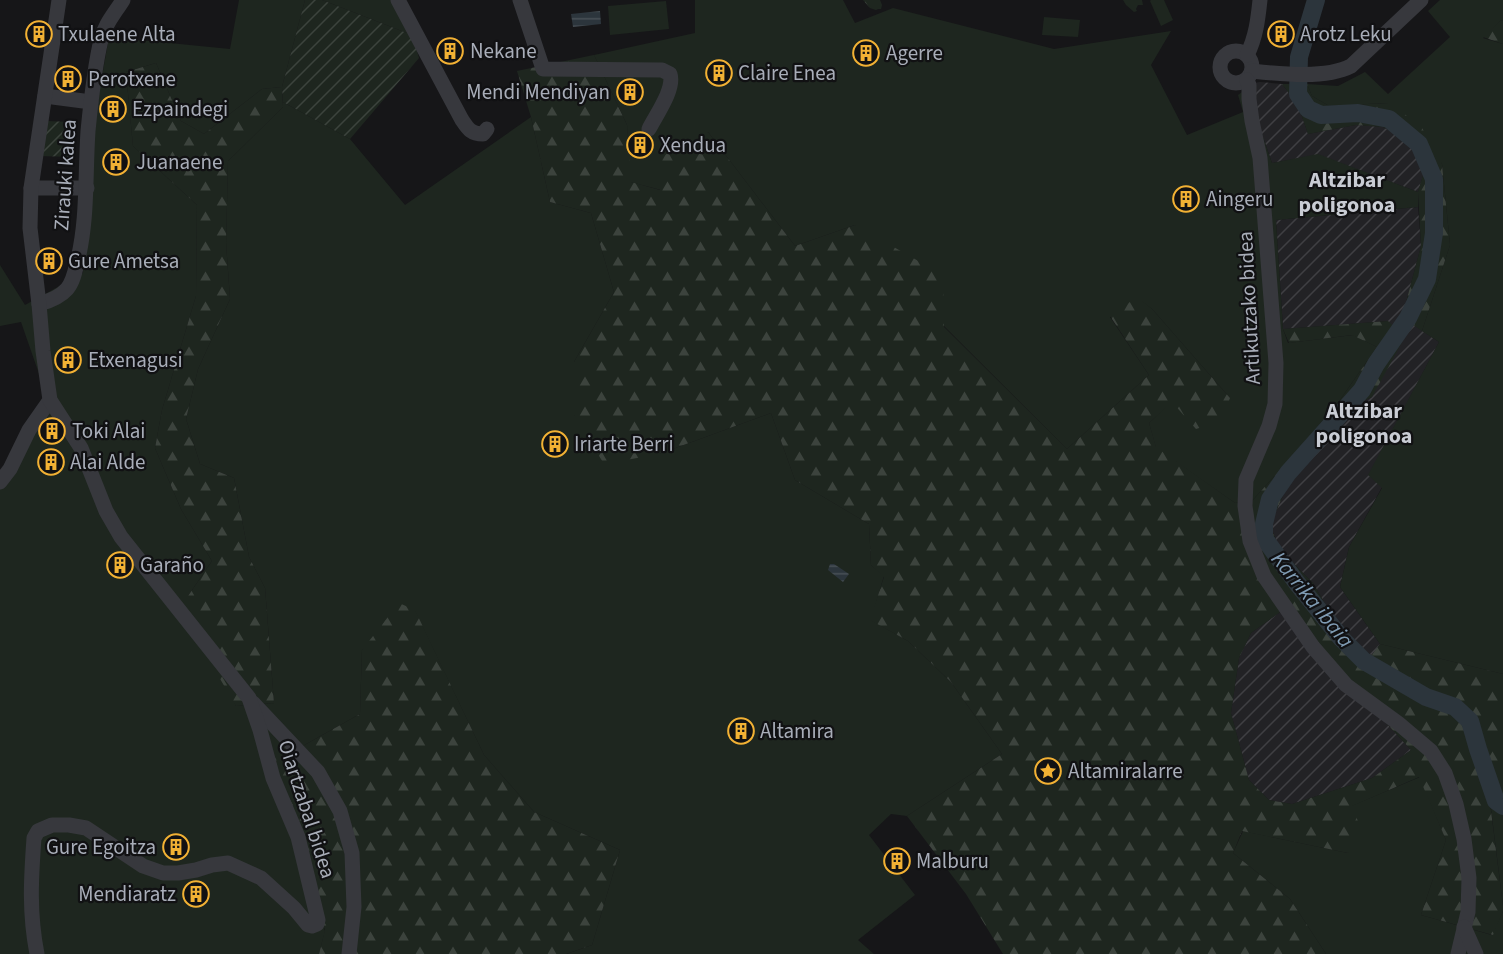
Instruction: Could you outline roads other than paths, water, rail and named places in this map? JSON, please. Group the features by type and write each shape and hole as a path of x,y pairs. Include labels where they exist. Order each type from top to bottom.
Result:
{"street":[{"path":"0,482 9,470 29,430 50,400 42,351 30,228 31,188 59,0"},
{"name":"Zirauki kalea","path":"39,303 49,301 68,288 74,275 83,238 88,133 101,39 105,27 123,0"},
{"path":"398,0 462,120 476,134 483,134 487,129"},
{"path":"520,0 543,69 662,70 670,74 672,80 670,89 649,129"},
{"path":"1247,55 1256,29 1260,0"},
{"path":"1249,75 1329,74 1341,71 1351,66 1421,0"},
{"path":"1235,51 1247,55 1252,65 1249,75 1242,83 1230,83 1221,75 1220,65 1225,55 1235,51"},
{"name":"Artikutzako bidea","path":"1249,75 1249,99 1260,158 1276,363 1275,404 1269,426 1246,480 1245,506 1250,541 1264,576 1319,654 1346,685 1398,723 1431,751 1444,773 1456,804 1464,839 1469,878 1468,912 1458,954"},
{"path":"45,96 91,102"},
{"path":"31,188 87,188"},
{"name":"Oiartzabal bidea","path":"37,954 30,908 33,838 38,831 52,825 86,828 143,866 163,873 187,872 212,864 228,863 261,878 294,908 308,925 317,924 318,920 298,837 273,778 249,698 121,537 106,511 81,448 50,400"},
{"path":"249,698 318,772 340,811 352,853 354,907 350,954"},
{"path":"1464,927 1476,954"}],"waterway":[{"name":"Karrika ibaia","path":"1316,0 1299,57 1298,94 1308,109 1321,115 1358,113 1389,119 1419,144 1434,179 1434,233 1427,279 1408,318 1376,364 1362,390 1288,473 1270,499 1264,524 1264,538 1342,639 1364,661 1426,697 1455,707 1470,721 1496,801 1503,806"}],"place":[{"name":"Txulaene Alta","path":"39,34"},
{"name":"Arotz Leku","path":"1281,34"},
{"name":"Nekane","path":"450,51"},
{"name":"Agerre","path":"866,53"},
{"name":"Claire Enea","path":"719,73"},
{"name":"Perotxene","path":"68,79"},
{"name":"Mendi Mendiyan","path":"630,92"},
{"name":"Ezpaindegi","path":"113,109"},
{"name":"Xendua","path":"640,145"},
{"name":"Juanaene","path":"116,162"},
{"name":"Aingeru","path":"1186,199"},
{"name":"Gure Ametsa","path":"49,261"},
{"name":"Etxenagusi","path":"68,360"},
{"name":"Toki Alai","path":"52,431"},
{"name":"Iriarte Berri","path":"555,444"},
{"name":"Alai Alde","path":"51,462"},
{"name":"Garaño","path":"120,565"},
{"name":"Altamira","path":"741,731"},
{"name":"Altamiralarre","path":"1048,771"},
{"name":"Gure Egoitza","path":"176,847"},
{"name":"Malburu","path":"897,861"},
{"name":"Mendiaratz","path":"196,894"}],"district":[{"name":"Altzibar poligonoa","path":"1347,192"},
{"name":"Altzibar poligonoa","path":"1364,422"}]}
